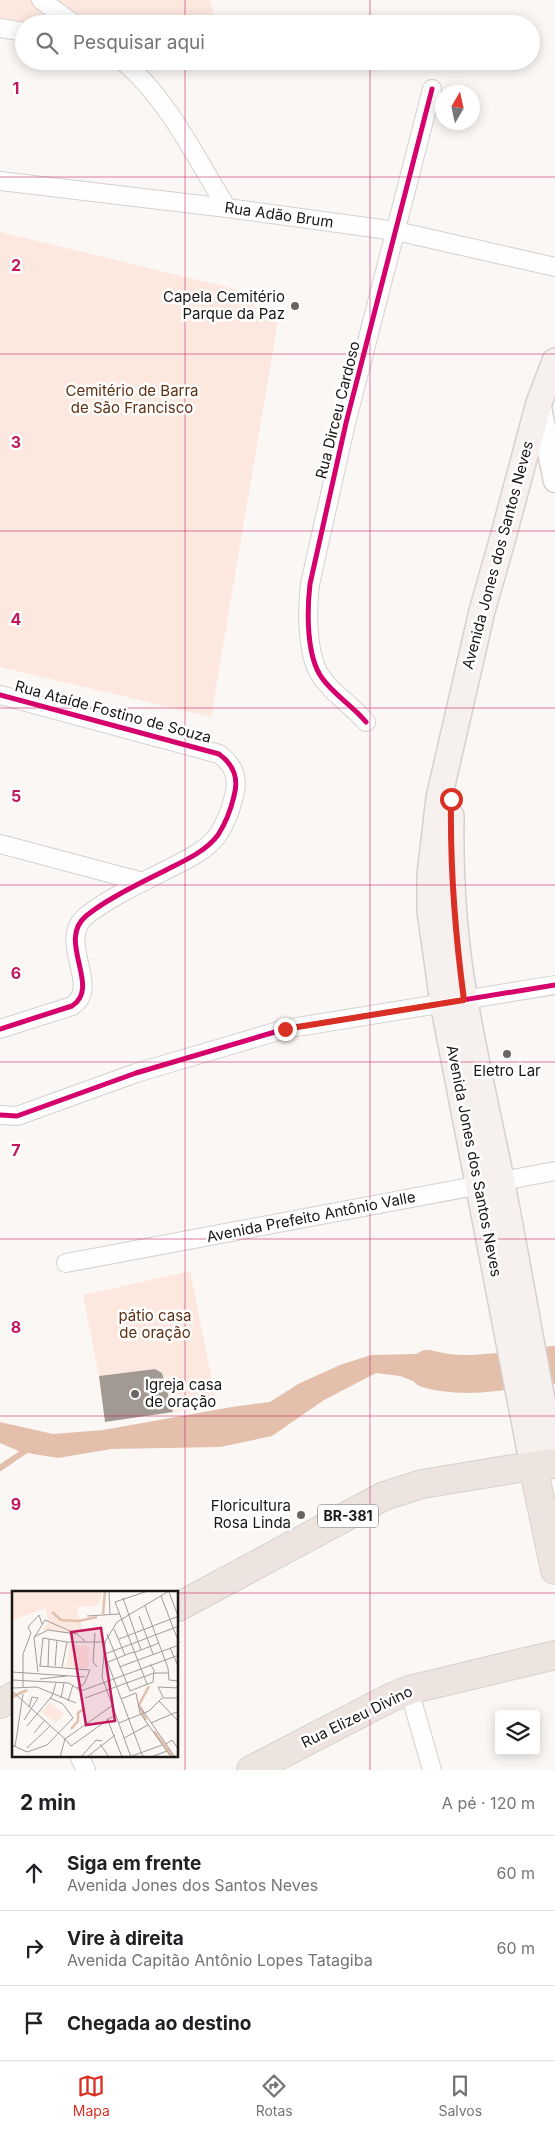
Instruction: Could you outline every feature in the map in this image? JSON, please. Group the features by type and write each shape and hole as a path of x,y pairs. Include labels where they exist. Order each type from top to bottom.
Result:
{"main road":[{"name":"Avenida Jones dos Santos Neves","path":"555,361 538,403 482,612 450,751 454,1001 530,1398 548,1464 555,1570"},
{"name":"BR-381","path":"179,1606 384,1496 422,1484 548,1464"},
{"name":"Rua Elizeu Divino","path":"251,1770 409,1690 555,1654"},
{"path":"0,1704 12,1697"}],"street":[{"path":"41,0 62,15"},
{"path":"0,28 15,30"},
{"path":"132,70 150,89 169,114 227,208"},
{"name":"Rua Dirceu Cardoso","path":"366,722 322,678 315,664 311,645 308,604 310,584 346,423 432,89"},
{"name":"Rua Adão Brum","path":"0,181 227,208 396,231 555,267"},
{"path":"538,403 555,481"},
{"name":"Rua Ataíde Fostino de Souza","path":"0,695 219,754 229,761 234,769 236,784 232,806 218,834 198,853 143,882"},
{"path":"0,844 143,882"},
{"path":"0,1029 76,1004 82,993 83,986 75,943 80,923 93,912 143,882"},
{"path":"0,1115 17,1116 136,1073 285,1029 555,986"},
{"name":"Avenida Prefeito Antônio Valle","path":"66,1263 555,1171"},
{"path":"409,1690 432,1770"},
{"path":"80,1758 86,1770"}],"green space":[{"path":"0,0 210,0 214,15 15,15 15,23 0,21"},
{"name":"Cemitério de Barra de São Francisco","path":"0,232 252,293 257,319 278,320 211,717 0,667"},
{"name":"pátio casa de oração","path":"190,1271 217,1406 173,1412 163,1373 155,1369 99,1376 83,1295"}],"shaded area":[{"path":"555,1346 555,1382 549,1383 542,1348"},
{"path":"417,1354 440,1366 475,1360 479,1381 432,1388 400,1376 376,1373 324,1400 272,1436 220,1447 111,1449 58,1458 21,1452 0,1443 0,1422 53,1434 103,1430 270,1402 298,1384 340,1365 371,1355"}],"building":[{"name":"Igreja casa de oração","path":"155,1369 162,1373 173,1412 105,1422 99,1376"}],"waterway":[{"path":"428,1369 460,1374 476,1374 555,1365"},
{"path":"0,1468 28,1449"}],"cycle path":[{"path":"366,722 327,684 317,669 310,645 308,607 310,584 346,423 432,89"},
{"path":"0,695 219,754 232,767 236,783 233,801 225,821 218,835 208,846 189,859 105,903 86,916 78,926 75,938 83,987 80,998 72,1006 0,1029"},
{"path":"0,1115 17,1116 136,1073 285,1029 555,985"}],"place":[{"name":"Capela Cemitério Parque da Paz","path":"295,306"},
{"name":"Eletro Lar","path":"507,1054"},
{"name":"Igreja casa de oração","path":"135,1394"},
{"name":"Floricultura Rosa Linda","path":"301,1515"}],"route":[{"path":"285,1029 464,1000 454,925 450,845 451,799"}]}
